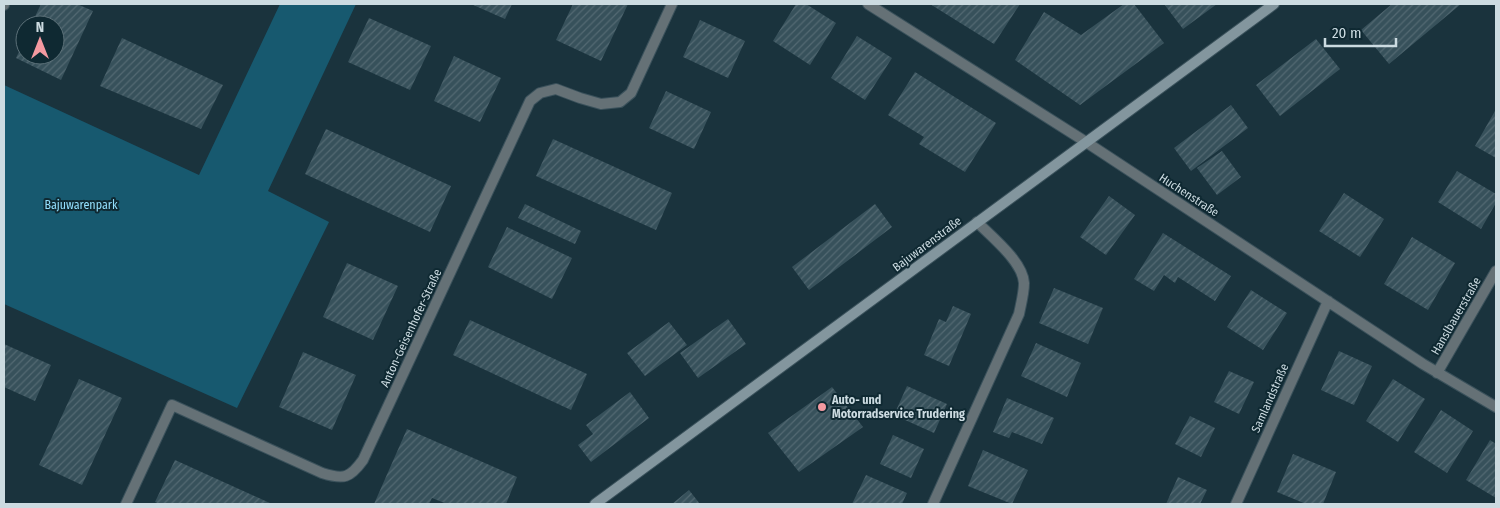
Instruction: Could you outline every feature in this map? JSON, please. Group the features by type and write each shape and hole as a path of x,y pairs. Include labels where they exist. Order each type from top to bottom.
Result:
{"main road":[{"name":"Bajuwarenstraße","path":"595,504 780,370 977,222 1274,4"}],"street":[{"name":"Anton-Geisenhofer-Straße","path":"126,504 172,404 322,473 336,477 348,476 356,470 363,460 530,101 540,92 556,89 601,104 620,102 631,92 672,4"},
{"name":"Huchenstraße","path":"868,4 1086,142 1437,373 1496,407"},
{"path":"933,504 1019,314 1024,285 1023,276 1016,263 977,222"},
{"name":"Hanslbauerstraße","path":"1437,373 1496,271"},
{"name":"Samlandstraße","path":"1236,504 1328,302"}],"green space":[{"name":"Bajuwarenpark","path":"280,4 356,4 268,191 329,222 237,408 4,304 4,85 199,175"}],"building":[{"path":"41,4 77,4 93,11 61,80 30,65 65,65 65,15 36,15"},
{"path":"471,4 512,4 505,19"},
{"path":"573,4 628,4 601,61 556,40"},
{"path":"796,4 806,4 836,23 810,65 773,41"},
{"path":"930,4 1020,4 994,44"},
{"path":"1124,4 1134,4 1164,43 1080,105 1015,60 1044,12 1081,35"},
{"path":"1164,4 1217,4 1183,29"},
{"path":"1392,4 1461,4 1389,64 1361,30"},
{"path":"369,18 431,46 410,90 348,62"},
{"path":"700,20 745,41 728,78 683,57"},
{"path":"857,36 892,58 865,100 831,78"},
{"path":"122,38 223,85 201,129 100,86"},
{"path":"1316,39 1340,69 1280,116 1256,85"},
{"path":"454,56 501,78 480,122 434,101"},
{"path":"915,72 996,123 965,172 919,144 924,137 888,115"},
{"path":"666,91 711,112 694,149 649,128"},
{"path":"1231,105 1248,128 1191,171 1174,148"},
{"path":"1496,112 1496,158 1475,146"},
{"path":"326,129 451,186 430,232 305,174"},
{"path":"553,139 672,193 656,230 536,176"},
{"path":"1222,151 1241,177 1217,195 1197,168"},
{"path":"1457,171 1496,194 1496,203 1481,229 1438,202"},
{"path":"1344,193 1384,219 1360,257 1319,231"},
{"path":"1109,196 1135,215 1106,255 1080,237"},
{"path":"525,204 581,231 575,244 518,218"},
{"path":"875,204 892,227 809,290 792,267"},
{"path":"507,227 572,258 552,299 488,267"},
{"path":"1163,233 1231,276 1215,301 1178,277 1175,283 1164,275 1154,291 1134,279"},
{"path":"1412,237 1455,263 1428,310 1384,284"},
{"path":"347,263 398,286 373,340 323,317"},
{"path":"1054,288 1103,308 1088,344 1039,323"},
{"path":"1251,290 1287,313 1263,350 1227,327"},
{"path":"953,306 971,314 949,366 924,355 939,319 946,322"},
{"path":"728,319 746,344 698,378 680,353"},
{"path":"470,320 587,374 571,410 453,355"},
{"path":"669,322 687,345 645,376 627,353"},
{"path":"1036,343 1081,363 1067,397 1021,376"},
{"path":"4,344 51,365 35,401 4,387"},
{"path":"1339,351 1372,366 1354,405 1321,390"},
{"path":"303,352 356,375 332,430 279,407"},
{"path":"1229,371 1254,382 1239,414 1214,402"},
{"path":"79,379 122,398 82,485 39,465"},
{"path":"1393,379 1425,399 1398,442 1366,421"},
{"path":"907,386 947,404 934,433 894,415"},
{"path":"832,387 863,427 799,472 768,433"},
{"path":"630,392 649,418 591,462 578,445 593,434 586,425"},
{"path":"1007,398 1054,418 1042,444 1012,432 1009,438 993,432"},
{"path":"1441,410 1473,431 1447,473 1414,452"},
{"path":"1190,416 1215,428 1201,457 1175,444"},
{"path":"407,429 517,477 506,504 447,504 432,498 429,504 374,504"},
{"path":"893,435 924,449 911,478 880,464"},
{"path":"1490,440 1496,444 1496,498 1466,480"},
{"path":"983,450 1028,470 1012,504 968,486"},
{"path":"1293,454 1336,472 1323,504 1306,504 1277,492"},
{"path":"175,460 272,504 160,504 155,502"},
{"path":"866,475 907,493 902,504 852,504"},
{"path":"1178,477 1207,490 1200,504 1166,504"},
{"path":"689,490 700,504 672,504"}],"place":[{"name":"Auto- und Motorradservice Trudering","path":"822,407"}]}
